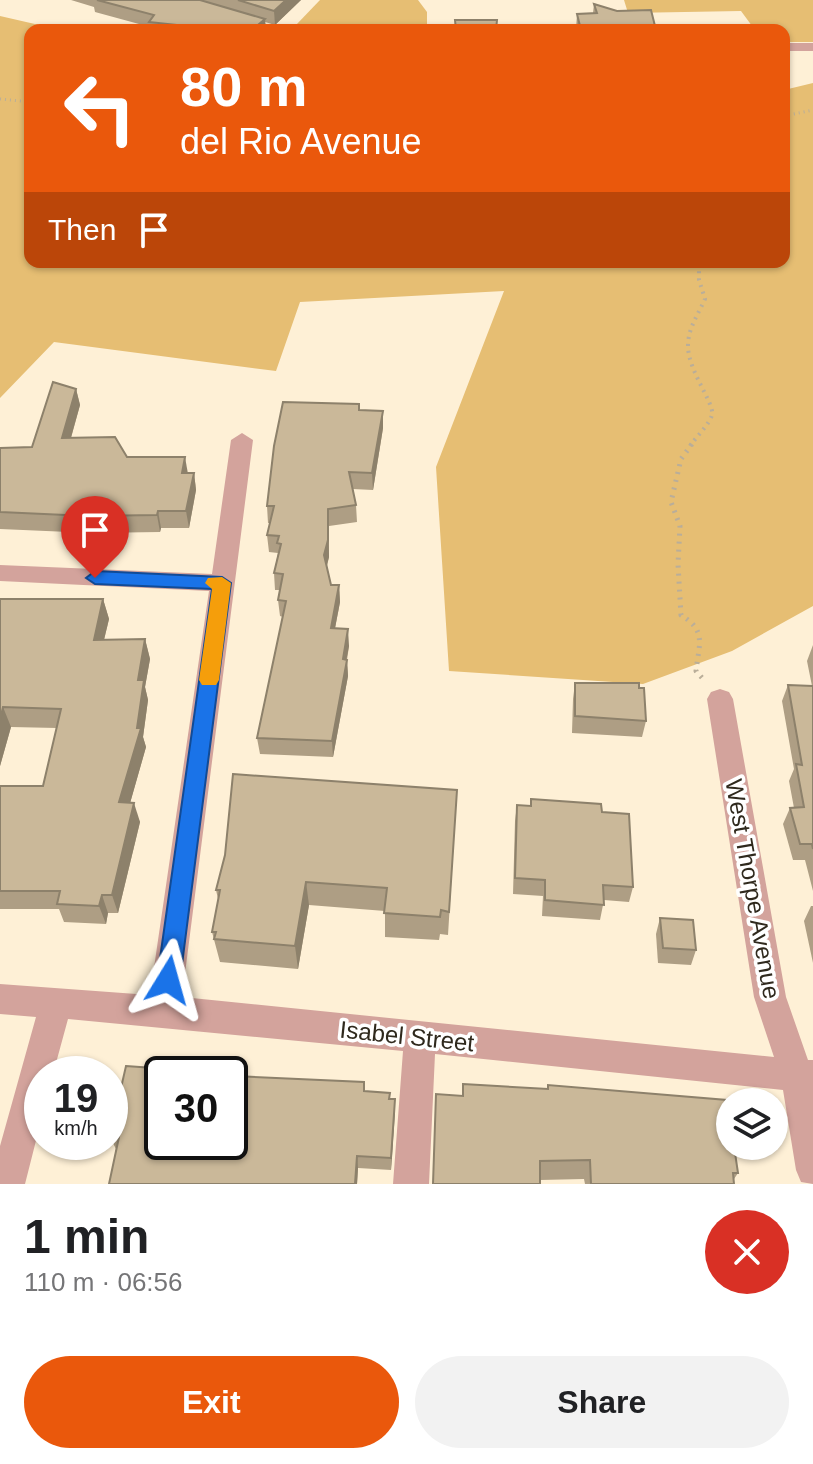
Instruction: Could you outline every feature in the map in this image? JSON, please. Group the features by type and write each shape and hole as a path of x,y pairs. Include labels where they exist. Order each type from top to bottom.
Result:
{"street":[{"path":"174,0 254,24"},
{"path":"790,47 813,47"},
{"path":"164,1011 242,440"},
{"path":"0,573 222,583"},
{"name":"West Thorpe Avenue","path":"720,699 770,997 805,1077 813,1170"},
{"name":"Isabel Street","path":"0,999 164,1011 805,1077"},
{"path":"7,1184 56,1003"},
{"path":"411,1184 420,1038"}],"path":[{"path":"0,99 24,101"},
{"path":"790,115 813,110"},
{"path":"699,268 705,299 691,327 690,368 697,387 712,403 712,415 681,459 671,502 680,519 682,535 678,561 681,615 696,624 700,634 696,671 720,699"}],"shaded area":[{"path":"320,0 418,0 427,12 427,24 297,24"},
{"path":"624,0 813,0 813,42 790,42 790,24 751,24 741,11 628,13"},
{"path":"0,16 35,24 24,24 24,268 790,268 790,89 813,83 813,606 732,651 643,684 449,671 436,467 504,291 300,302 276,371 54,342 0,398"}],"building":[{"path":"97,0 200,0 265,19 259,24 149,22 154,15"},
{"path":"238,0 286,0 274,11"},
{"path":"594,4 617,11 651,10 654,24 580,24 577,14 597,13"},
{"path":"455,20 497,20 497,24 455,24"},
{"path":"53,382 76,389 62,438 115,437 127,457 185,457 182,473 194,473 186,511 158,511 157,515 88,516 0,512 0,448 32,447"},
{"path":"283,402 359,404 359,410 383,411 372,473 349,472 356,505 328,509 328,540 324,555 331,585 339,585 331,628 348,629 343,659 347,660 332,741 257,738 286,601 278,600 283,574 274,573 281,544 277,543 279,536 267,535 274,506 267,506 274,446"},
{"path":"0,599 103,599 94,640 145,639 138,680 144,680 137,728 141,728 119,802 134,803 112,895 102,895 99,906 57,904 60,891 0,891 0,786 43,786 61,709 3,707 0,720"},
{"path":"575,683 639,683 639,688 644,688 646,721 575,716"},
{"path":"788,685 813,686 813,849 812,844 800,844 790,808 804,807 796,764 802,765"},
{"path":"233,774 457,790 449,912 441,910 440,917 384,913 387,888 306,882 295,946 214,939 216,932 212,932 220,890 216,890 225,855"},
{"path":"531,799 601,804 602,812 629,814 633,887 603,885 604,905 545,900 545,880 515,878 517,805 531,806"},
{"path":"660,918 693,920 696,950 663,948"},
{"path":"128,1066 144,1067 144,1160 248,1160 248,1077 364,1082 364,1091 390,1093 389,1099 395,1099 391,1158 357,1156 355,1184 109,1184 114,1160 128,1160"},
{"path":"463,1084 548,1089 548,1085 716,1099 716,1160 736,1160 738,1173 733,1173 734,1184 591,1184 590,1160 540,1161 540,1184 433,1184 436,1094 463,1096"}],"slow traffic":[{"path":"209,680 222,583 214,583"}],"route":[{"path":"95,578 222,583 168,980"}]}
